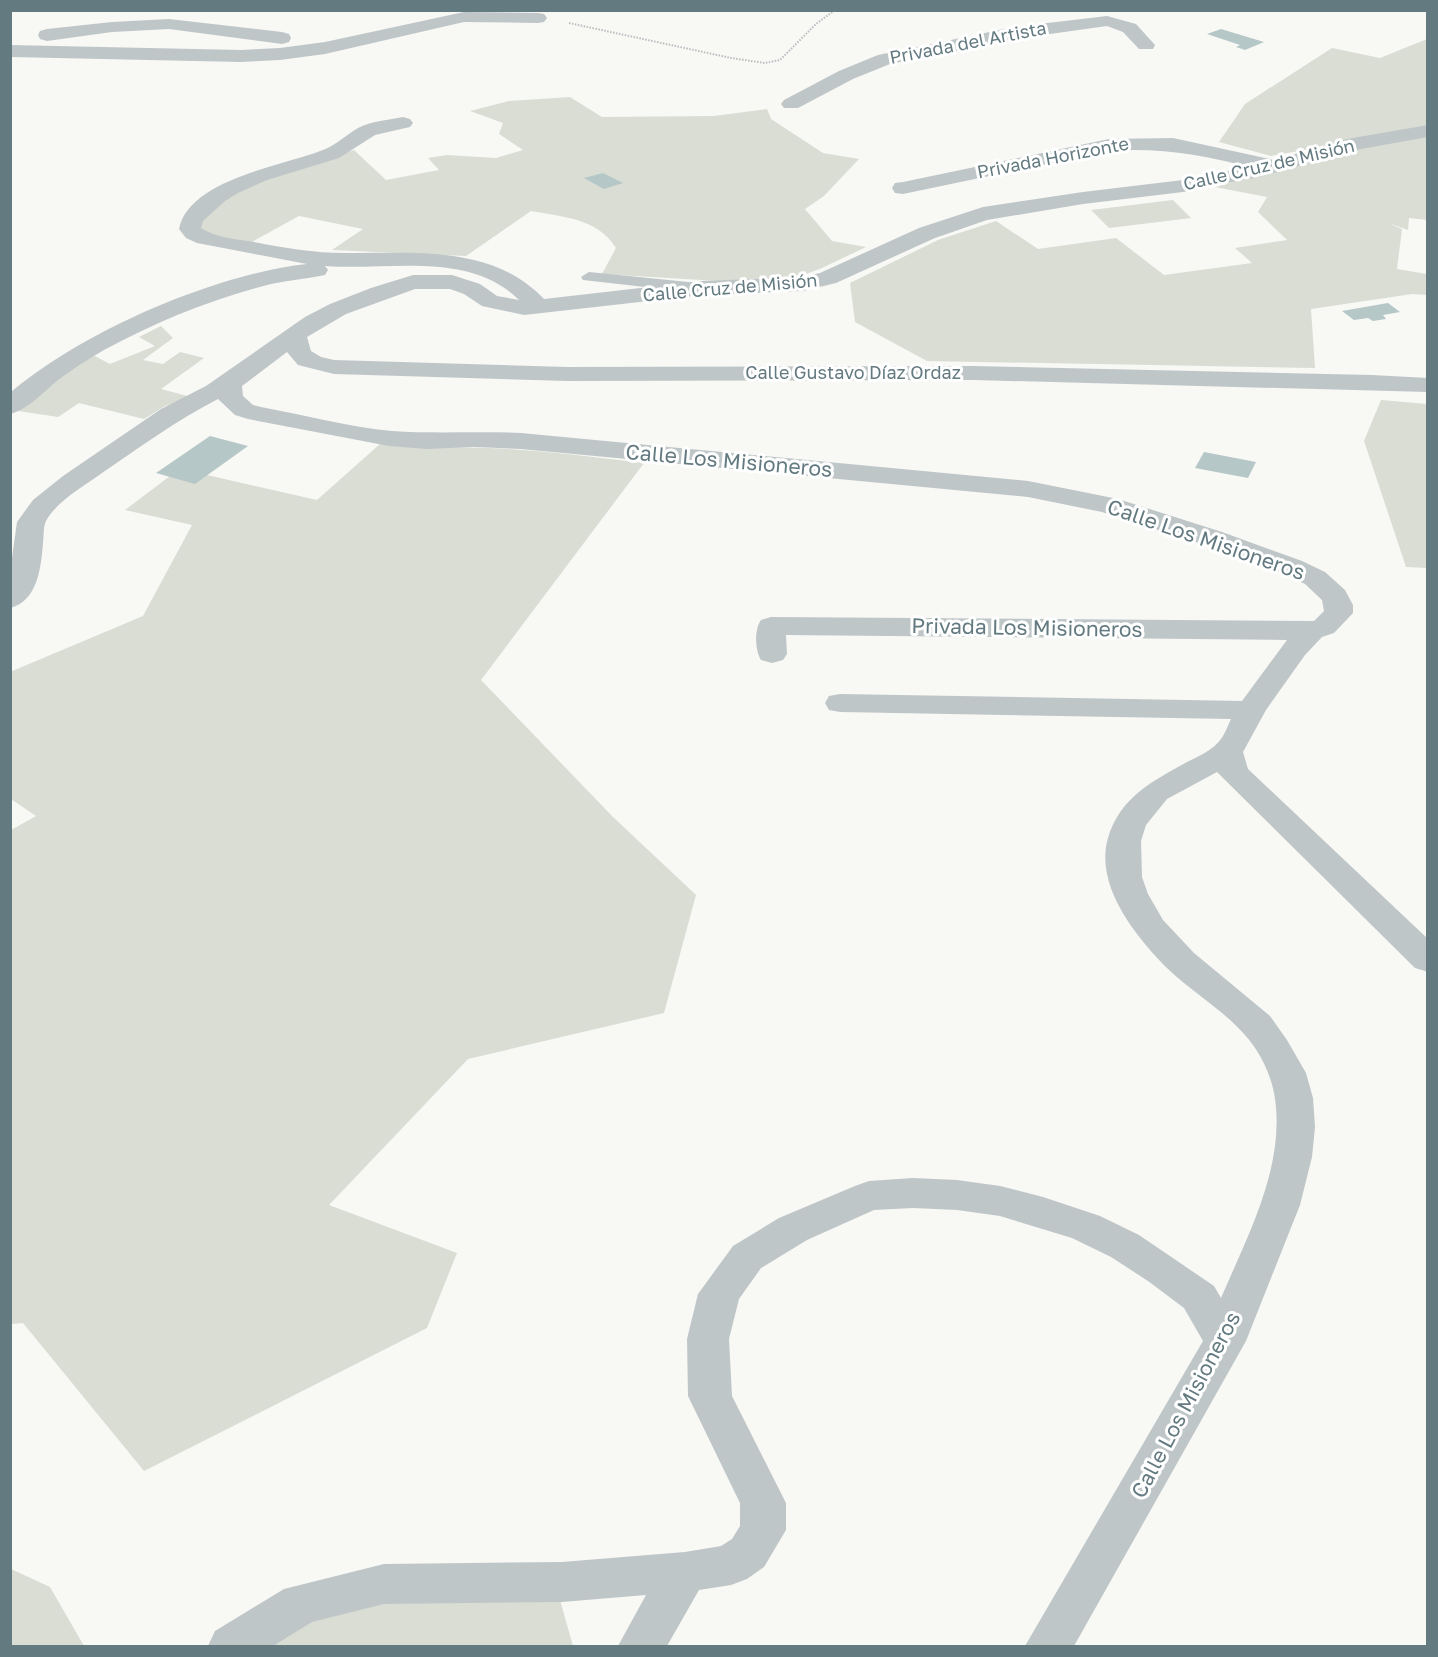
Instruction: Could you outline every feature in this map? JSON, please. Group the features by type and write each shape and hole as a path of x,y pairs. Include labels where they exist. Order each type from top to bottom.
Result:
{"street":[{"path":"260,13 269,38"},
{"path":"934,49 909,42 908,39 1024,14"},
{"path":"10,51 251,56 325,48 464,17 538,18"},
{"name":"Privada del Artista","path":"791,104 868,65 1014,33 1107,21 1121,22 1146,45"},
{"path":"10,39 151,24 207,27 269,38 336,34 376,36"},
{"path":"403,123 368,131 332,154 253,178 230,188 217,196 190,224 193,233 206,239 277,254 342,260 412,259 468,265 510,281 540,308"},
{"name":"Calle Cruz de Misión","path":"10,599 17,593 27,565 31,522 43,506 72,482 170,414 194,403 236,378 313,322 338,309 387,291 426,281 464,285 490,301 510,307 540,308 702,288 790,286 816,282 843,272 927,232 982,214 1183,186 1247,174 1347,146 1428,131"},
{"name":"Privada Horizonte","path":"903,188 1109,145 1134,142 1183,144 1274,166"},
{"path":"1347,146 1377,152 1417,153"},
{"path":"10,406 54,369 90,346 174,309 245,284 274,276 315,270 354,272 426,281"},
{"name":"Calle Gustavo Díaz Ordaz","path":"295,337 295,347 299,354 318,364 333,367 567,374 974,373 1361,381 1428,386"},
{"name":"Calle Los Misioneros","path":"236,378 230,384 230,398 244,410 274,418 389,438 427,441 474,439 521,441 1028,489 1108,504 1292,567 1315,578 1335,596 1339,605 1338,613 1333,621 1312,631 1294,649 1251,710 1234,744 1227,751 1156,792 1130,823 1124,841 1123,860 1131,894 1149,926 1181,961 1257,1026 1274,1049 1287,1073 1294,1098 1296,1127 1292,1157 1280,1205 1225,1341 1048,1647"},
{"name":"Privada Los Misioneros","path":"772,654 771,626 1312,631"},
{"path":"840,703 1251,710"},
{"path":"1227,751 1233,772 1428,960"},
{"path":"232,1647 301,1604 384,1584 562,1582 685,1572 731,1565 748,1553 763,1530 763,1503 710,1396 708,1339 719,1294 747,1257 793,1229 869,1196 924,1193 1000,1201 1043,1212 1086,1227 1125,1246 1163,1270 1199,1297 1225,1341"},
{"path":"642,1647 685,1572"}],"lane":[{"path":"589,278 702,288"}],"path":[{"path":"538,18 605,29 731,58 765,63 780,60 816,24 835,10"}],"shaded area":[{"path":"1221,29 1264,42 1245,50 1236,47 1240,45 1207,34"},
{"path":"1427,39 1427,128 1271,156 1219,142 1245,104 1332,48 1380,58"},
{"path":"570,97 602,117 714,116 767,109 771,119 823,153 859,159 824,196 805,209 832,241 866,247 801,276 718,281 602,274 616,248 599,230 567,217 531,211 466,256 332,250 363,229 299,216 250,243 204,234 197,224 222,197 280,173 354,150 386,180 439,170 428,158 447,155 496,158 523,150 499,134 503,123 470,111 509,101"},
{"path":"1427,137 1427,220 1409,218 1408,230 1388,223 1402,229 1397,269 1427,274 1427,295 1412,294 1311,309 1315,368 927,361 855,322 850,283 938,240 996,221 1038,249 1116,238 1164,275 1252,263 1235,248 1287,240 1258,212 1267,197 1215,187 1368,146"},
{"path":"603,173 623,183 604,189 584,178"},
{"path":"1173,200 1191,218 1109,228 1091,210"},
{"path":"1388,303 1400,312 1383,315 1386,319 1354,320 1342,311"},
{"path":"161,326 173,338 143,360 163,364 180,352 204,358 161,389 191,397 165,406 144,419 79,403 58,417 18,411 44,387 93,355 110,364 155,346 139,337"},
{"path":"1381,400 1427,404 1427,568 1406,567 1364,441"},
{"path":"210,436 248,446 195,484 156,473"},
{"path":"380,444 407,447 528,450 644,463 481,680 613,817 696,895 664,1013 468,1059 329,1205 457,1253 427,1328 144,1471 23,1323 11,1324 11,830 36,816 11,799 10,672 143,616 192,525 125,510 170,476 207,475 317,500"},
{"path":"1204,452 1256,462 1248,478 1195,468"},
{"path":"11,1569 50,1587 84,1646 11,1646"},
{"path":"342,1595 560,1600 573,1646 237,1646 304,1607"}]}
